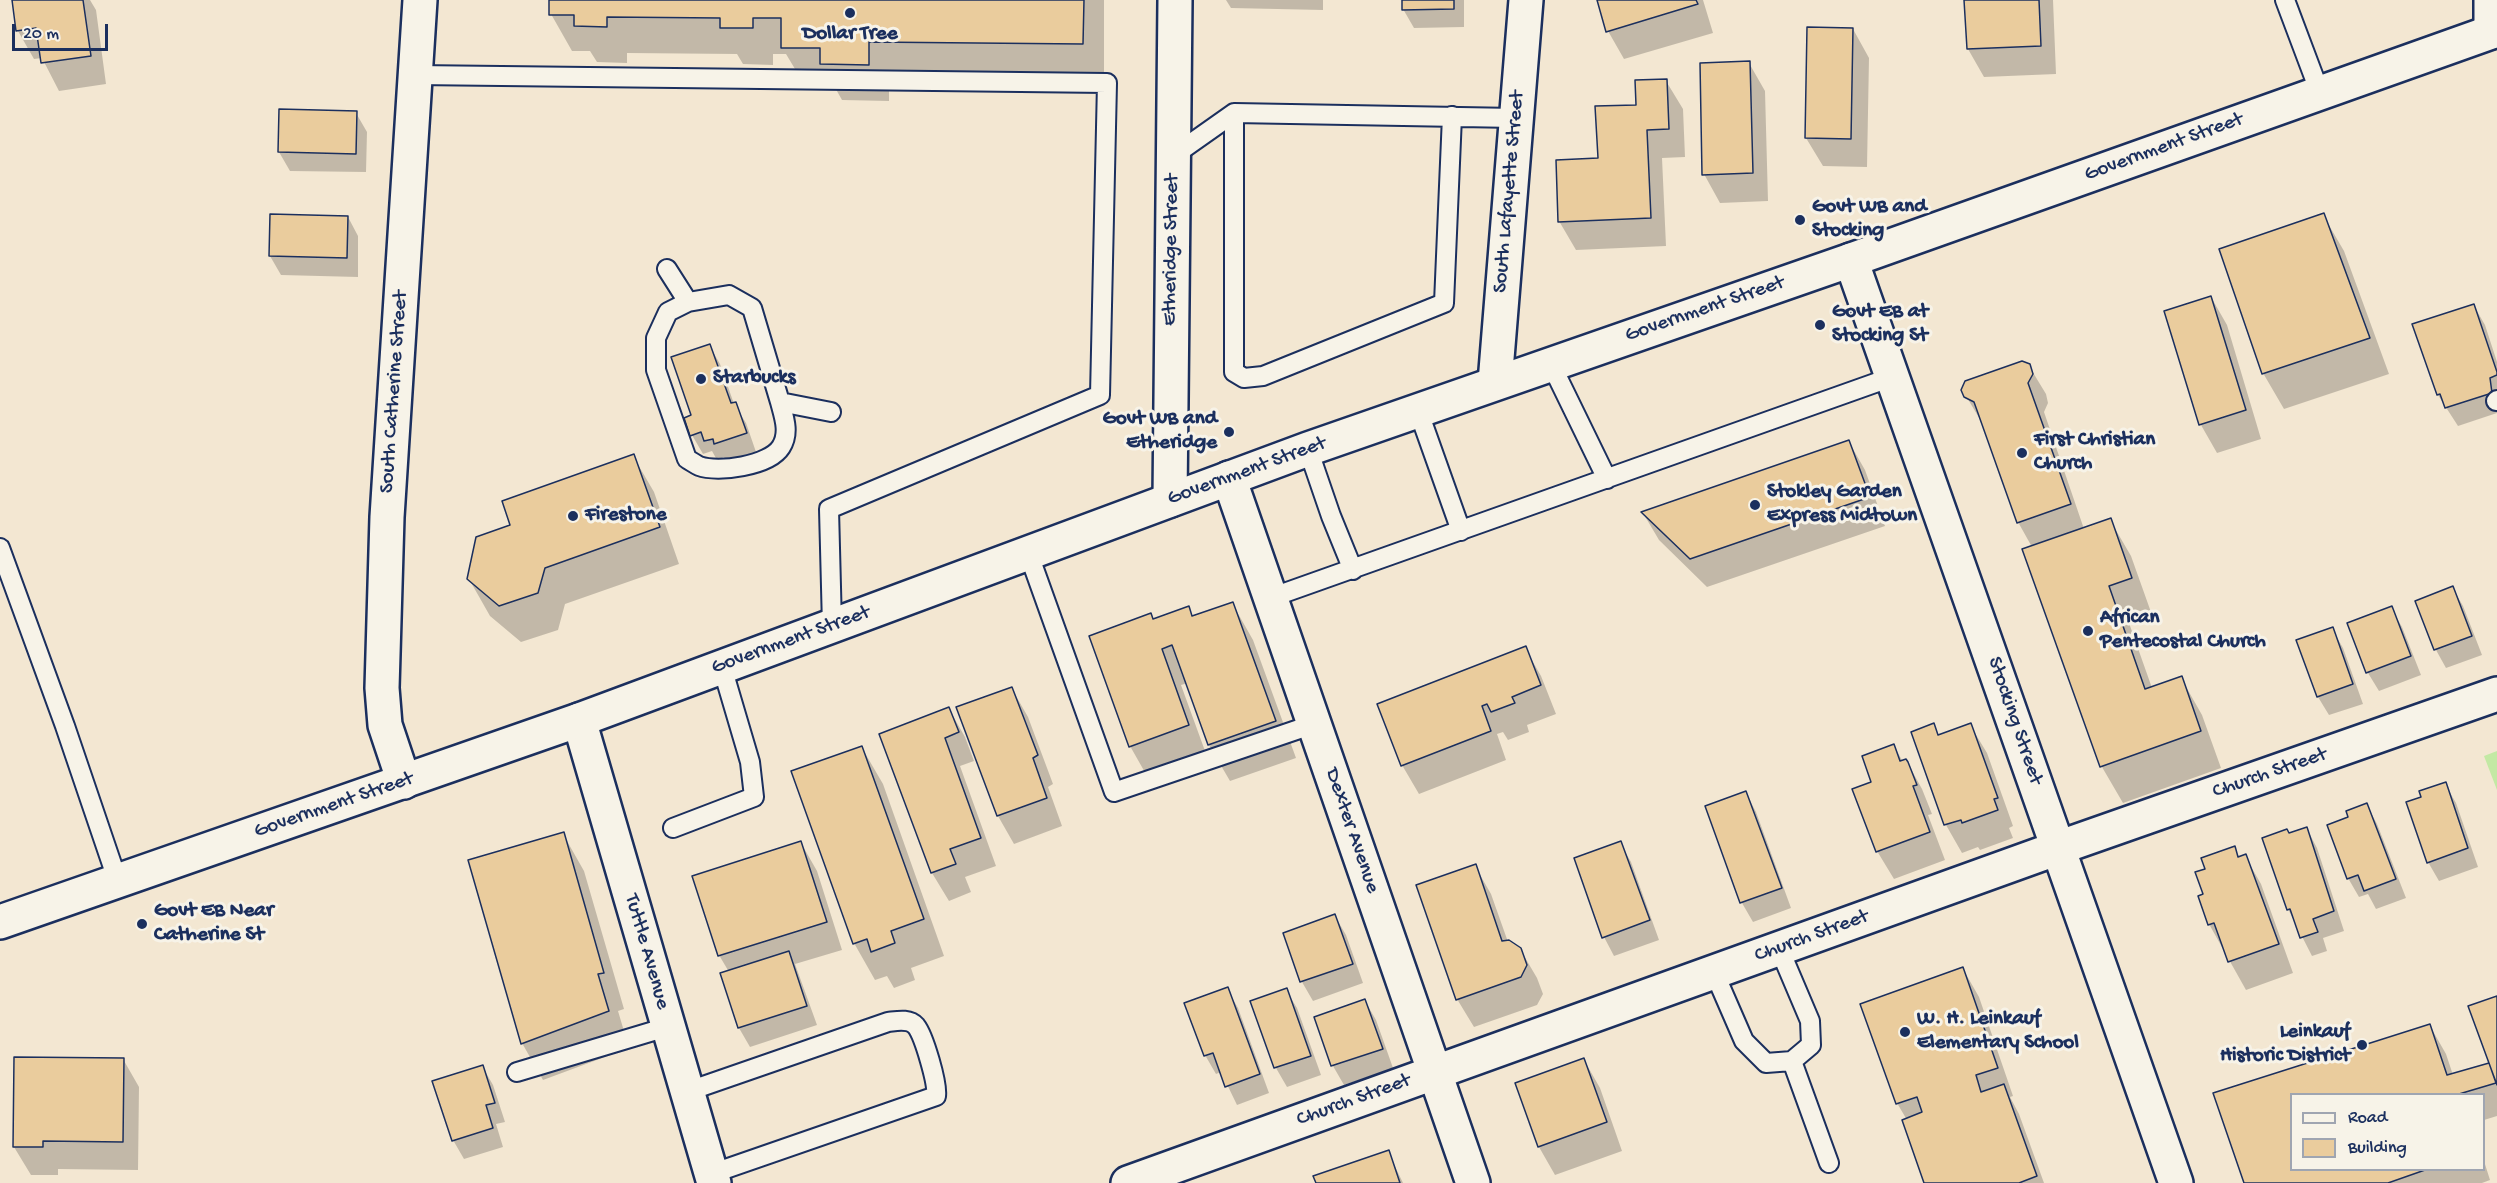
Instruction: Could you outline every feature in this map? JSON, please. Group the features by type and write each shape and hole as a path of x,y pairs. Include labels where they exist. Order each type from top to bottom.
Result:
{"street":[{"name":"South Catherine Street","path":"404,782 385,725 382,688 387,517 420,0"},
{"name":"Etheridge Street","path":"1170,500 1175,0"},
{"name":"South Lafayette Street","path":"1495,383 1526,0"},
{"name":"Government Street","path":"0,922 579,720 1308,449 1851,260 2320,93 2493,20"},
{"name":"Stocking Street","path":"1851,260 2176,1183"},
{"name":"Dexter Avenue","path":"1229,478 1473,1183"},
{"name":"Church Street","path":"1128,1183 2058,848 2497,694"},
{"name":"Tuttle Avenue","path":"579,720 712,1179"}],"lane":[{"path":"2284,0 2320,93"},
{"path":"415,75 1107,83 1100,395 830,509 832,626"},
{"path":"1234,113 1234,372 1244,378 1263,376 1444,303 1452,116"},
{"path":"1173,156 1234,113 1516,118"},
{"path":"667,269 688,302"},
{"path":"729,295 752,308 780,402 786,429 781,448 763,461 727,469 700,466 687,459 656,370 656,338 668,312 688,302 729,295"},
{"path":"1551,364 1607,479"},
{"path":"1270,598 1892,377"},
{"path":"780,402 831,412"},
{"path":"1418,410 1461,531"},
{"path":"1308,449 1353,570"},
{"path":"0,548 65,726 118,882"},
{"path":"1028,552 1114,792 1314,724"},
{"path":"673,828 754,797 750,762 722,667"},
{"path":"1714,972 1744,1041 1766,1063 1792,1061 1811,1046 1810,1021 1779,948"},
{"path":"686,1092 888,1022 905,1020 915,1026 936,1078 936,1096 712,1179"},
{"path":"517,1072 667,1027"},
{"path":"1792,1061 1829,1164"}],"green space":[{"path":"2497,751 2497,790 2484,756"}],"building":[{"path":"12,0 83,0 91,56 41,63 36,28 16,31"},
{"path":"549,0 1084,0 1083,44 869,42 869,65 820,64 820,48 781,48 781,18 753,18 753,28 720,28 720,18 607,17 607,27 574,26 574,15 549,15"},
{"path":"1402,0 1454,0 1454,9 1402,10"},
{"path":"1597,0 1696,0 1698,4 1606,32"},
{"path":"1964,0 2039,0 2041,46 1967,49"},
{"path":"1807,27 1853,28 1851,139 1805,138"},
{"path":"1750,61 1753,173 1702,175 1700,63"},
{"path":"1667,79 1669,129 1647,130 1651,218 1558,222 1556,160 1598,158 1595,106 1636,105 1635,80"},
{"path":"279,109 357,111 356,154 278,152"},
{"path":"2324,213 2370,338 2262,374 2219,249"},
{"path":"270,214 348,216 347,258 269,256"},
{"path":"2211,296 2246,410 2199,425 2164,311"},
{"path":"2474,304 2497,372 2497,375 2490,378 2492,393 2445,408 2440,394 2437,395 2412,324"},
{"name":"Starbucks","path":"710,344 731,403 736,402 747,433 714,444 713,439 704,441 701,432 690,436 684,418 691,415 671,357"},
{"name":"First Christian Church","path":"2022,361 2030,364 2033,374 2028,383 2071,504 2017,523 1974,402 1964,397 1961,390 1965,381"},
{"name":"Stokley Garden Express Midtown","path":"1849,440 1870,497 1690,559 1641,512"},
{"path":"634,454 660,527 545,568 538,593 499,606 467,579 476,537 510,525 502,501"},
{"name":"African Pentecostal Church","path":"2111,518 2132,578 2109,586 2145,689 2182,676 2201,731 2100,767 2022,549"},
{"path":"2453,586 2472,636 2434,650 2415,601"},
{"path":"1233,602 1276,721 1208,745 1172,645 1162,649 1189,725 1129,747 1089,636 1151,613 1153,619 1189,606 1192,616"},
{"path":"2392,606 2411,656 2366,673 2347,623"},
{"path":"2333,627 2353,684 2317,697 2296,640"},
{"path":"1526,646 1541,685 1512,697 1515,703 1491,712 1487,704 1482,706 1491,731 1401,766 1377,704"},
{"path":"1012,687 1038,755 1033,758 1047,798 997,816 956,707"},
{"path":"949,707 959,732 945,738 981,838 950,849 956,864 931,873 879,734"},
{"path":"1934,723 1938,735 1971,723 1998,798 1994,799 1998,810 1962,823 1961,820 1944,825 1911,732"},
{"path":"1894,744 1900,761 1906,759 1908,762 1917,785 1913,786 1930,832 1876,852 1852,789 1871,782 1862,756"},
{"path":"862,746 924,919 891,931 895,943 871,952 867,939 853,944 791,771"},
{"path":"2446,782 2468,848 2427,863 2406,802 2421,797 2419,791"},
{"path":"1746,791 1782,888 1740,903 1705,806"},
{"path":"2367,803 2396,879 2364,891 2358,875 2347,879 2327,825 2348,817 2346,811"},
{"path":"2307,827 2334,911 2313,919 2318,932 2300,938 2290,909 2287,910 2262,838 2287,829 2289,833"},
{"path":"564,832 604,973 598,974 609,1011 521,1044 468,860"},
{"path":"801,841 827,922 718,956 692,876"},
{"path":"1621,841 1650,920 1602,938 1574,858"},
{"path":"2235,846 2238,857 2246,854 2279,944 2228,962 2214,923 2208,925 2198,896 2203,894 2195,872 2205,869 2201,858"},
{"path":"1476,864 1502,941 1509,940 1521,948 1527,965 1521,977 1456,1000 1416,885"},
{"path":"1335,914 1353,964 1300,982 1283,933"},
{"path":"789,951 807,1006 738,1028 720,973"},
{"path":"1963,967 1998,1068 1976,1075 1981,1092 2004,1084 2037,1176 2019,1183 1924,1183 1902,1120 1922,1112 1917,1097 1896,1104 1860,1004"},
{"path":"1228,987 1260,1074 1225,1087 1213,1053 1204,1056 1184,1003"},
{"path":"1287,988 1311,1056 1274,1068 1250,1001"},
{"path":"2497,996 2497,1085 2468,1006"},
{"path":"1365,999 1383,1049 1331,1066 1314,1017"},
{"path":"2430,1024 2447,1075 2489,1063 2496,1083 2462,1093 2290,1093 2290,1171 2422,1171 2388,1183 2244,1183 2213,1093"},
{"path":"14,1057 124,1058 123,1142 43,1141 43,1147 13,1147"},
{"path":"1584,1058 1607,1122 1538,1147 1515,1083"},
{"path":"483,1065 495,1103 486,1105 493,1128 452,1141 432,1081"},
{"path":"1389,1150 1400,1183 1316,1183 1313,1176"}],"place":[{"name":"Dollar Tree","path":"850,13"},
{"name":"Govt WB and Stocking","path":"1800,220"},
{"name":"Govt EB at Stocking St","path":"1820,325"},
{"name":"Starbucks","path":"701,379"},
{"name":"Govt WB and Etheridge","path":"1229,432"},
{"name":"First Christian Church","path":"2022,453"},
{"name":"Stokley Garden Express Midtown","path":"1755,505"},
{"name":"Firestone","path":"573,516"},
{"name":"African Pentecostal Church","path":"2088,631"},
{"name":"Govt EB Near Catherine St","path":"142,924"},
{"name":"W. H. Leinkauf Elementary School","path":"1905,1032"},
{"name":"Leinkauf Historic District","path":"2362,1045"}]}
